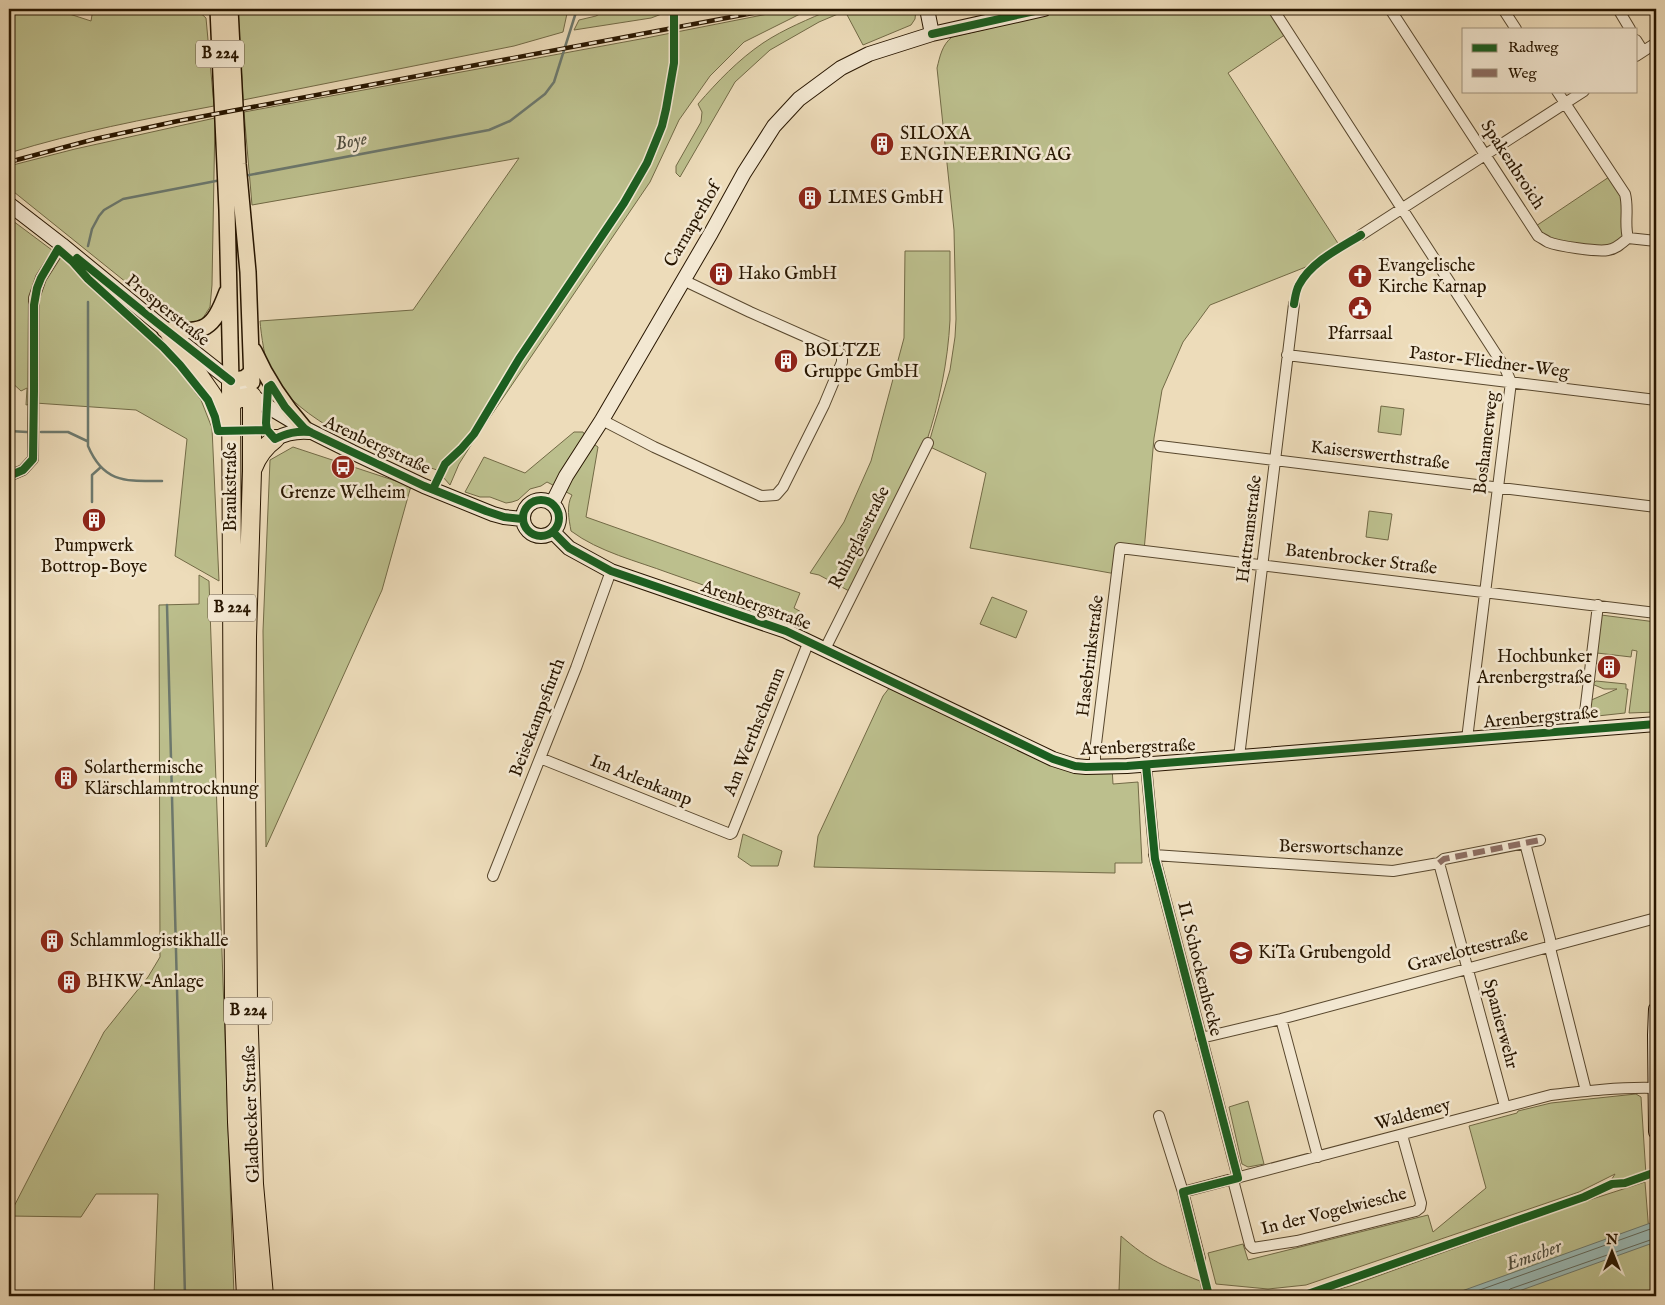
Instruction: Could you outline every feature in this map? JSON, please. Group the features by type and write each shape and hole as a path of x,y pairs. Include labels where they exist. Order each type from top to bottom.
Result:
{"highway":[{"path":"168,332 213,396 231,431"},
{"name":"Braukstraße","path":"231,381 239,784"},
{"path":"231,404 244,396 252,396"},
{"name":"Braukstraße","path":"239,784 247,638 252,471 252,396"},
{"path":"252,471 264,447 275,438"},
{"name":"Gladbecker Straße","path":"239,784 237,1122 246,1296"},
{"name":"Gladbecker Straße","path":"239,784 254,1184 264,1296"}],"main road":[{"name":"Braukstraße","path":"218,9 233,191 248,272 252,396"},
{"name":"Braukstraße","path":"230,9 231,165"},
{"path":"927,9 932,34"},
{"name":"Carnaperhof","path":"552,504 566,476 602,420 754,156 774,126 799,99 841,68 869,54 932,34 1044,9"},
{"name":"Braukstraße","path":"231,381 230,286 233,191"},
{"name":"Prosperstraße","path":"9,204 231,381 307,430"},
{"path":"168,332 191,331 206,326 215,319 230,286"},
{"path":"251,345 271,385 285,407 307,430"},
{"path":"231,381 245,378 252,373"},
{"path":"275,438 292,432 307,430"},
{"name":"Arenbergstraße","path":"307,430 424,486 486,511 504,517 522,519"},
{"path":"542,500 552,504 556,508 559,517 558,524 553,532 544,536 534,536 525,529 522,519 525,509 532,502 542,500"},
{"name":"Arenbergstraße","path":"553,532 569,548 611,571 762,622 809,641 1053,759 1075,766 1095,768 1146,765 1656,724"},
{"path":"1656,1009 1656,1132"}],"street":[{"name":"Boshamerweg","path":"1274,9 1505,368 1510,382 1467,739"},
{"name":"Spakenbroich","path":"1390,9 1538,236 1558,244 1608,250 1617,247 1628,238"},
{"path":"1502,9 1515,28"},
{"path":"1618,9 1629,28"},
{"path":"1640,54 1656,42"},
{"path":"1558,92 1625,194 1628,204 1626,230 1628,238 1656,241"},
{"path":"1361,235 1583,92"},
{"path":"9,476 23,470 32,459 34,298 41,278 62,245"},
{"path":"602,420 654,447 761,496 776,495 783,487 824,405 842,362 842,356 838,351 684,280"},
{"name":"Hattramstraße","path":"1239,757 1294,304"},
{"name":"Pastor-Fliedner-Weg","path":"1287,355 1656,400"},
{"name":"Ruhrglasstraße","path":"824,648 928,443"},
{"name":"Kaiserswerthstraße","path":"1160,446 1656,506"},
{"name":"Batenbrocker Straße","path":"1120,548 1656,613"},
{"name":"Hasebrinkstraße","path":"1095,768 1095,752 1120,548"},
{"name":"Beisekampsfurth","path":"492,876 540,758 611,571"},
{"name":"Arenbergstraße","path":"1583,729 1598,605"},
{"name":"Am Werthschemm","path":"730,834 809,641"},
{"name":"Im Arlenkamp","path":"540,758 730,834"},
{"name":"II. Schockenhecke","path":"1146,765 1154,855 1236,1179"},
{"name":"Berswortschanze","path":"1154,855 1393,871 1439,863 1444,859 1452,857 1540,840"},
{"path":"1525,843 1586,1091"},
{"name":"Spanierwehr","path":"1439,863 1505,1107"},
{"name":"Gravelottestraße","path":"1201,1038 1280,1019 1656,918"},
{"path":"1280,1019 1318,1157"},
{"name":"Waldemey","path":"1183,1192 1551,1095 1586,1091 1655,1088"},
{"path":"1159,1116 1183,1192 1200,1259"},
{"name":"In der Vogelwiesche","path":"1236,1179 1250,1245 1253,1248 1297,1241 1416,1210 1420,1208 1421,1203 1402,1135"}],"green space":[{"path":"9,9 54,9 91,21 93,9 196,9 206,18 214,106 85,132 9,153"},
{"path":"238,9 568,9 563,32 514,46 243,100"},
{"path":"608,9 675,9 651,18 574,30 579,20 596,16"},
{"path":"793,9 810,9 744,42 710,76 679,120 650,182 471,445 459,464 450,485 437,470 425,466 423,473 339,433 299,406 283,390 271,373 267,362 260,321 413,310 519,158 252,205 244,112"},
{"path":"832,9 916,9 915,19 911,25 863,45 845,11 819,22 770,50 735,82 680,177 676,173 676,166 701,122 702,112 698,104 706,95 737,64 763,43 788,29"},
{"path":"1073,9 1273,9 1289,32 1228,73 1341,248 1321,261 1210,305 1183,342 1162,390 1154,438 1144,551 1120,547 1116,574 970,548 986,473 928,446 950,370 956,319 954,230 937,68 940,55 952,37"},
{"path":"215,118 212,285 210,307 201,321 178,324 9,188 9,166 75,149"},
{"path":"1612,175 1625,194 1628,238 1617,247 1558,244 1533,228"},
{"path":"9,218 64,259 162,348 201,400 212,428 219,581 175,556 187,439 136,410 35,403 26,405 27,388 21,391 9,380"},
{"path":"905,251 950,251 950,320 945,367 935,414 926,443 851,592 819,575 810,573 844,522 871,461 904,338"},
{"path":"1381,406 1404,409 1401,435 1378,432"},
{"path":"574,432 583,432 588,440 598,447 586,517 800,593 794,608 805,614 801,622 594,545 571,531 569,508 572,495 547,482 530,489 518,500 506,503 490,497 480,497 465,492 484,457 525,473"},
{"path":"293,447 411,486 382,590 266,847 263,631 270,460"},
{"path":"1369,511 1392,514 1388,540 1366,537"},
{"path":"199,575 209,581 234,1296 154,1296 158,1194 96,1194 81,1217 9,1216 104,1032 148,977 160,957 159,605 199,604"},
{"path":"992,597 1027,611 1016,638 980,624"},
{"path":"1601,615 1656,622 1656,675 1653,696 1656,697 1656,712 1629,713 1637,651 1632,650 1631,657 1597,653"},
{"path":"1596,681 1626,684 1626,689 1628,689 1625,713 1588,717 1589,701 1617,689 1604,689 1592,684"},
{"path":"893,683 1032,749 1112,767 1113,784 1138,782 1142,863 1115,863 1115,873 814,867 818,836 883,696"},
{"path":"743,834 782,851 778,866 751,866 738,857"},
{"path":"1636,1094 1641,1097 1646,1175 1624,1182 1610,1182 1615,1174 1579,1192 1306,1285 1268,1289 1216,1284 1208,1253 1243,1244 1248,1260 1428,1215 1433,1232 1486,1188 1469,1126 1551,1103"},
{"path":"1248,1101 1264,1164 1248,1167 1242,1164 1229,1107"},
{"path":"1645,1182 1654,1296 1315,1296 1350,1286 1586,1201"},
{"path":"1121,1236 1158,1263 1200,1281 1203,1296 1120,1296"}],"water":[{"path":"1656,1221 1656,1242 1505,1296 1448,1296"}],"waterway":[{"name":"Boye","path":"244,176 489,130 510,121 545,94 554,82 577,9"},
{"name":"Boye","path":"88,246 92,229 99,216 104,210 123,199 221,180"},
{"name":"Boye","path":"88,302 88,446 101,468 109,474 127,480 162,481"},
{"path":"9,431 27,432"},
{"path":"41,432 68,432 87,441"},
{"path":"92,502 92,475 101,467"},
{"path":"167,605 185,1296"}],"tram line":[{"path":"1656,978 1652,1069 1656,1161"}],"railway":[{"path":"9,162 95,139 178,121 774,9"}],"marked path":[{"path":"1439,863 1444,859 1540,840"}],"cycle path":[{"path":"433,489 445,464 474,434 519,359 624,203 647,163 662,126 666,109 674,63 674,9"},
{"path":"932,34 1044,9"},
{"path":"1294,304 1298,287 1311,269 1318,262 1361,235"},
{"path":"9,476 23,470 33,459 34,305 41,278 58,249 180,365 208,400 218,431 267,430"},
{"path":"77,258 231,381"},
{"path":"310,432 292,433 275,439 267,430 266,423 268,387 271,385 285,407 310,432 424,486 486,511 504,517 522,519"},
{"path":"541,500 548,501 554,505 558,511 559,518 558,525 554,531 548,535 541,536 534,535 528,531 524,525 523,518 524,511 528,505 534,501 541,500"},
{"path":"553,532 569,548 611,571 786,631 1053,759 1075,766 1127,766 1656,724"},
{"path":"1146,765 1155,859 1238,1178 1183,1192 1209,1296"},
{"path":"1656,1009 1656,1132"},
{"path":"1302,1296 1584,1197 1612,1184 1625,1183 1656,1172"}],"place":[{"name":"SILOXA ENGINEERING AG","path":"882,144"},
{"name":"LIMES GmbH","path":"810,198"},
{"name":"Hako GmbH","path":"721,274"},
{"name":"Evangelische Kirche Karnap","path":"1360,276"},
{"name":"Pfarrsaal","path":"1360,308"},
{"name":"BOLTZE Gruppe GmbH","path":"786,361"},
{"name":"Grenze Welheim","path":"343,467"},
{"name":"Pumpwerk Bottrop-Boye","path":"94,520"},
{"name":"Hochbunker Arenbergstraße","path":"1609,667"},
{"name":"Solarthermische Klärschlammtrocknung","path":"66,778"},
{"name":"Schlammlogistikhalle","path":"52,941"},
{"name":"KiTa Grubengold","path":"1241,953"},
{"name":"BHKW-Anlage","path":"69,982"}],"water label":[{"name":"Emscher","path":"1534,1256"}]}
